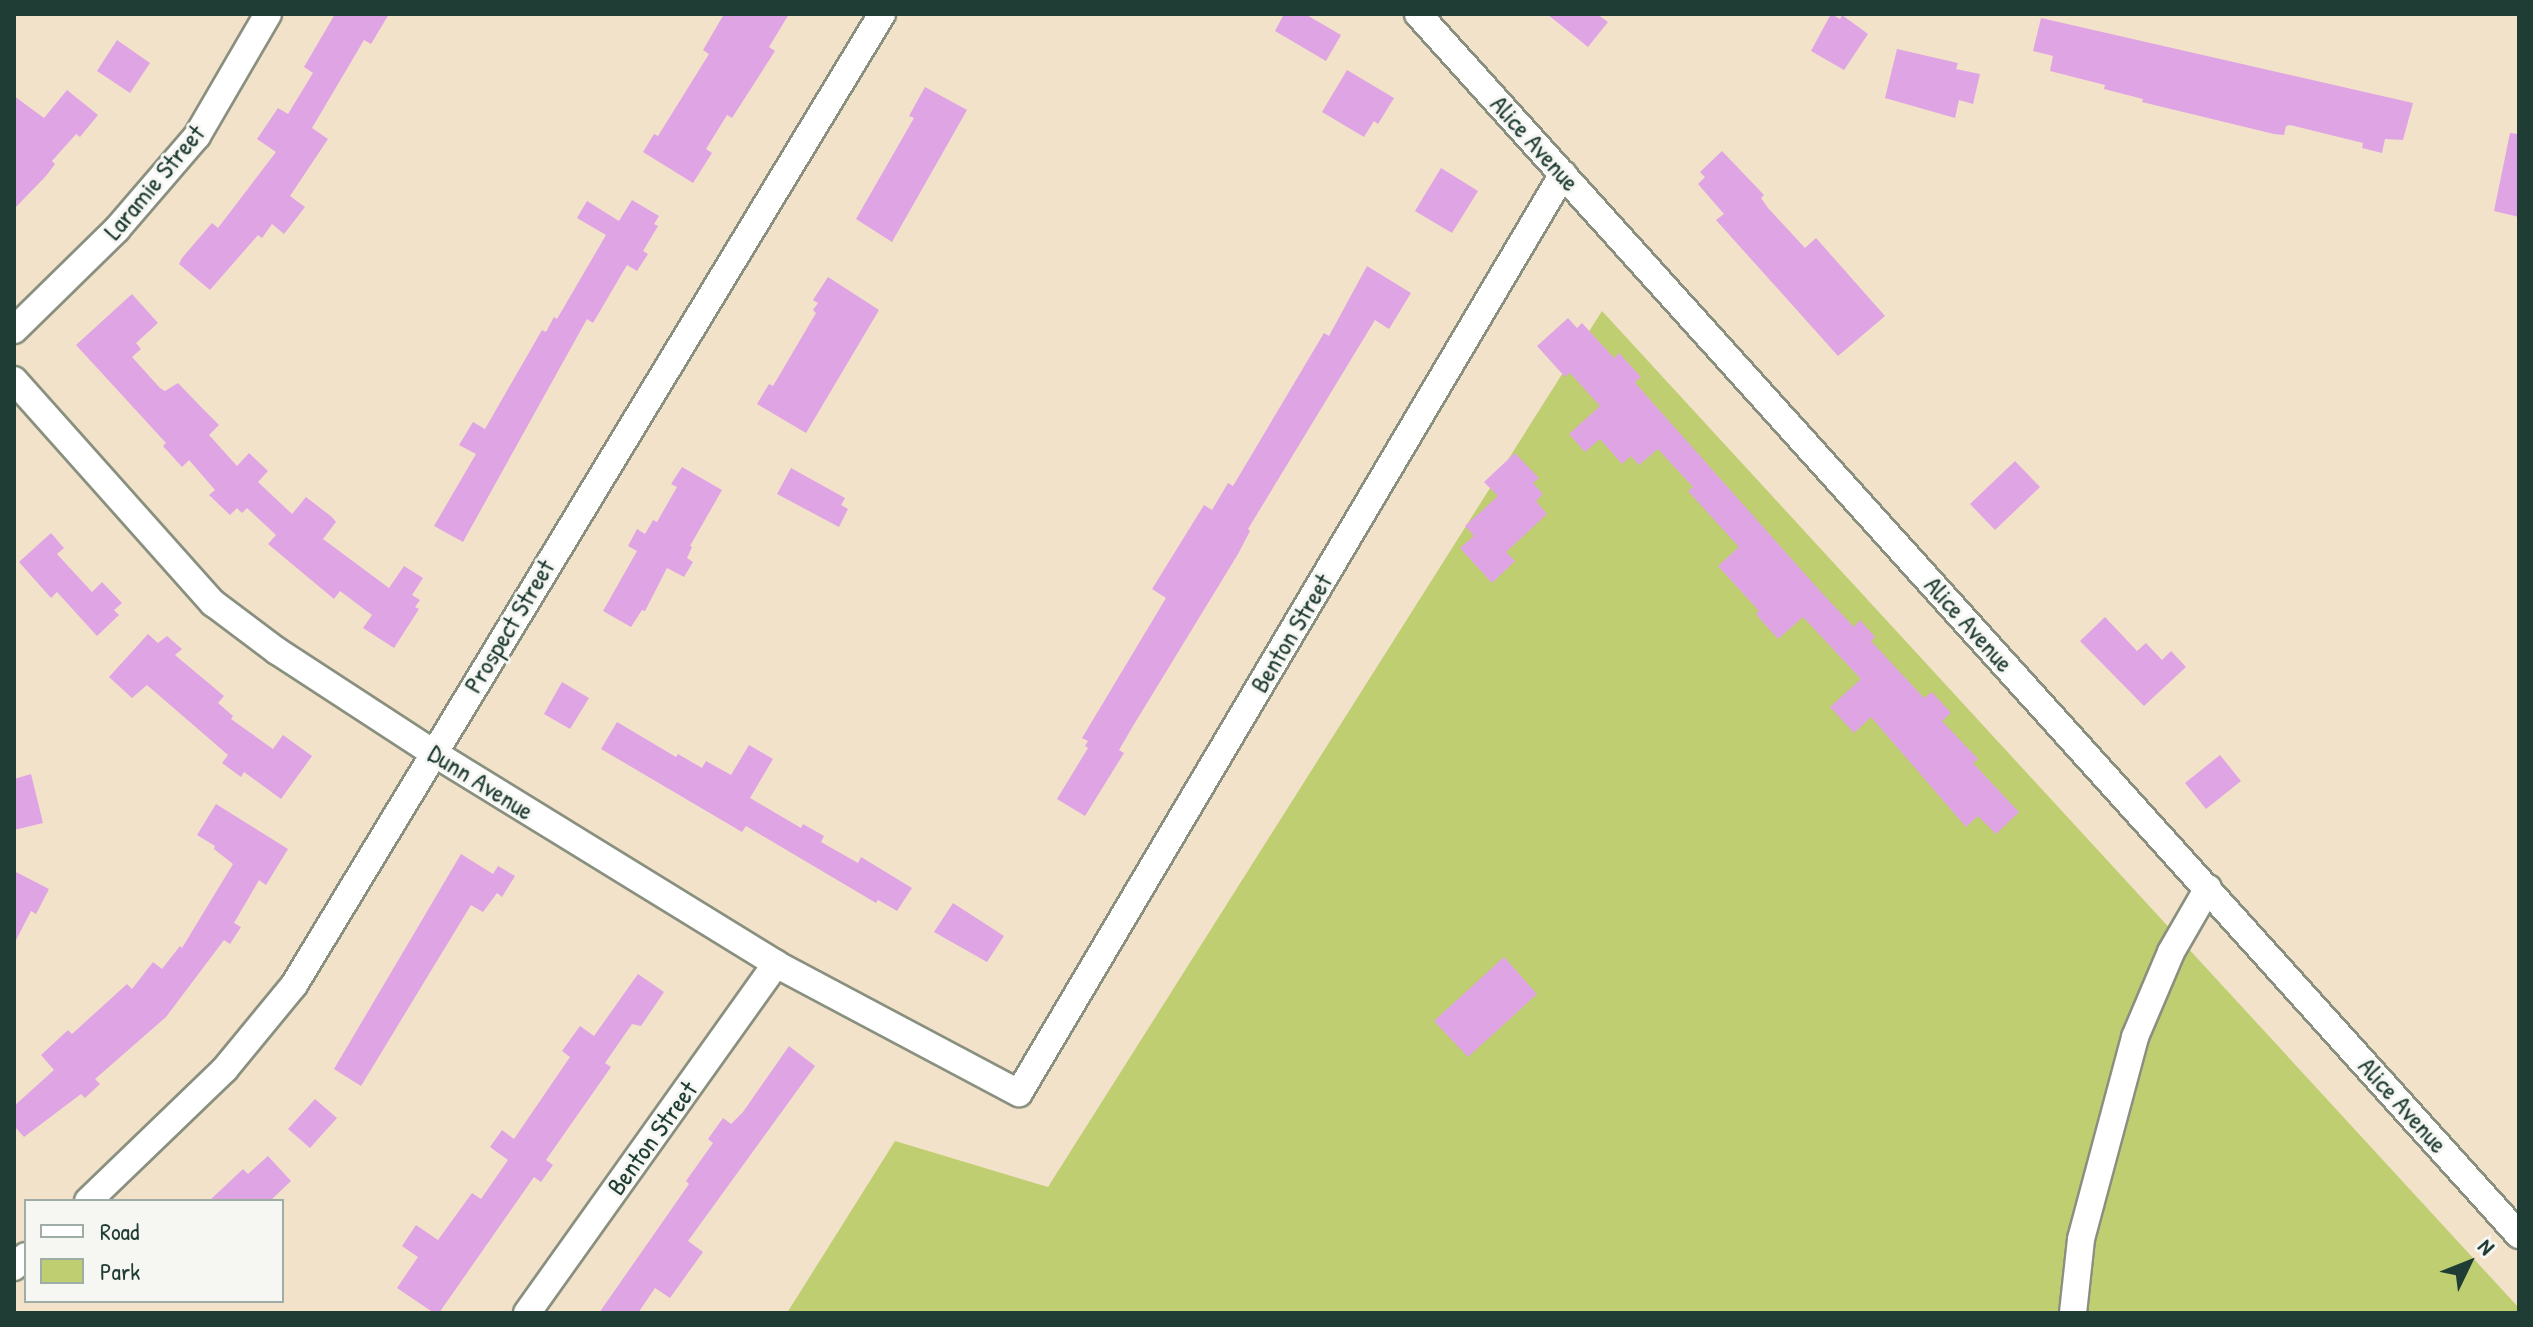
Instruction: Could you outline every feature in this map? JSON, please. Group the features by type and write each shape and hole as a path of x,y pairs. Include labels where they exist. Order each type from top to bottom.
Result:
{"street":[{"name":"Laramie Street","path":"14,330 117,229 197,136 268,14"},
{"name":"Prospect Street","path":"90,1199 182,1113 269,1017 322,939 432,752 882,14"},
{"name":"Alice Avenue","path":"1418,14 2519,1235"},
{"name":"Benton Street","path":"1019,1093 1563,174"},
{"name":"Dunn Avenue","path":"14,380 213,603 277,651 432,752 776,964 1019,1093"},
{"path":"2073,1313 2081,1239 2135,1037 2171,952 2208,888"},
{"name":"Benton Street","path":"527,1313 776,964"}],"green space":[{"path":"1602,311 2519,1308 2519,1313 787,1313 895,1141 1048,1187"}],"building":[{"path":"335,14 389,14 371,44 364,40 312,128 328,139 290,196 305,207 284,234 272,224 262,238 258,235 210,290 179,264 212,223 218,228 276,152 257,139 278,108 288,114 313,73 304,67"},
{"path":"724,14 789,14 769,47 775,51 732,118 727,115 706,149 712,153 693,183 643,152 654,134 658,136 709,54 703,50"},
{"path":"1284,14 1305,14 1341,35 1326,61 1275,31"},
{"path":"1547,14 1597,14 1608,22 1588,47"},
{"path":"1831,14 1840,19 1842,15 1868,34 1844,70 1811,51"},
{"path":"2041,18 2413,103 2403,140 2385,139 2382,153 2362,148 2363,143 2290,125 2286,126 2284,135 2274,134 2142,102 2143,99 2104,89 2105,85 2050,71 2053,56 2033,51"},
{"path":"117,40 150,63 130,93 97,71"},
{"path":"1897,49 1958,63 1956,69 1980,74 1973,104 1959,100 1955,118 1885,98"},
{"path":"1347,70 1394,98 1378,124 1374,121 1364,137 1322,112"},
{"path":"925,87 967,110 892,242 856,219 914,118 909,116"},
{"path":"67,90 98,115 80,137 76,134 52,161 55,164 46,176 14,209 14,96 44,118"},
{"path":"2510,133 2519,134 2519,217 2494,211"},
{"path":"1722,151 1764,195 1761,198 1768,208 1805,248 1816,238 1885,316 1838,356 1716,220 1724,214 1698,184 1705,177 1700,172"},
{"path":"1441,168 1478,191 1452,233 1415,211"},
{"path":"632,200 659,216 654,224 658,226 643,251 648,254 637,271 627,265 593,323 587,319 463,542 434,526 476,454 459,445 473,422 485,429 542,330 546,332 554,317 557,319 606,235 577,218 587,201 619,221"},
{"path":"1367,266 1411,293 1389,329 1375,320 1248,529 1250,531 1238,554 1133,726 1119,750 1124,753 1085,816 1057,799 1088,748 1085,746 1088,741 1082,738 1166,598 1152,589 1204,505 1212,510 1228,483 1233,486 1324,333 1329,336"},
{"path":"828,277 879,310 806,433 757,404 769,384 773,386 816,313 813,310 818,303 813,300"},
{"path":"132,294 158,323 136,343 141,349 132,357 165,391 178,383 219,425 209,435 237,466 249,453 268,471 258,482 292,514 306,497 332,517 336,522 323,539 389,588 404,566 423,578 412,595 420,600 415,607 419,609 394,648 363,628 372,615 340,591 334,599 268,544 276,535 247,508 242,513 237,508 230,515 209,495 215,490 189,460 182,467 163,446 166,443 76,345"},
{"path":"1568,318 1577,328 1582,323 1614,358 1619,353 1641,377 1635,382 1637,385 1821,592 1854,627 1860,620 1875,637 1871,641 1924,698 1932,692 1951,713 1942,721 1978,759 1973,763 2019,812 1996,834 1978,816 1966,827 1871,717 1854,733 1830,707 1861,679 1803,617 1778,639 1761,620 1756,614 1759,611 1718,566 1739,547 1688,491 1693,487 1658,449 1639,465 1631,456 1622,464 1600,439 1585,452 1569,434 1600,406 1570,373 1565,377 1537,346"},
{"path":"1515,453 1539,478 1533,483 1543,494 1536,501 1547,514 1506,552 1515,561 1492,583 1460,548 1474,536 1465,526 1498,496 1484,482"},
{"path":"2015,461 2040,487 1995,530 1970,504"},
{"path":"682,467 722,490 690,546 687,558 693,562 684,577 667,568 645,611 642,610 631,627 603,611 637,551 628,546 637,529 645,534 653,520 657,522 677,487 671,484"},
{"path":"791,468 845,498 841,505 848,509 839,527 777,494"},
{"path":"51,533 64,548 57,554 92,592 102,582 122,603 114,610 119,615 97,636 57,592 51,598 19,562"},
{"path":"2105,617 2137,651 2146,643 2162,660 2171,651 2186,667 2144,706 2080,641"},
{"path":"148,634 158,643 167,636 182,649 175,655 224,696 218,703 233,716 231,719 273,749 283,735 312,756 281,799 244,772 241,777 222,763 228,755 147,685 132,698 109,677"},
{"path":"562,682 589,698 570,729 544,714"},
{"path":"617,722 676,757 678,754 702,768 706,761 731,775 749,745 773,759 750,798 801,828 803,824 824,836 821,842 858,863 861,857 912,888 897,911 878,900 876,903 746,826 742,832 601,749"},
{"path":"2220,755 2241,781 2206,809 2185,783"},
{"path":"31,774 43,823 14,830 14,779"},
{"path":"216,804 288,849 266,885 259,880 234,923 241,927 230,944 224,940 166,1017 95,1079 100,1084 85,1098 81,1094 24,1137 14,1126 14,1106 54,1070 41,1055 68,1030 72,1034 127,984 132,989 153,962 162,969 180,946 182,948 233,864 214,849 215,846 197,835"},
{"path":"461,854 493,874 498,866 515,876 502,897 497,893 483,912 471,905 361,1086 334,1069"},
{"path":"14,871 49,889 36,914 31,911 14,944"},
{"path":"953,903 1004,936 987,962 934,932"},
{"path":"1504,957 1537,994 1468,1057 1434,1021"},
{"path":"638,974 664,992 641,1026 632,1024 605,1063 611,1067 546,1160 553,1165 541,1182 534,1177 439,1313 434,1313 397,1288 418,1257 402,1246 416,1225 438,1240 472,1193 481,1199 508,1160 490,1147 502,1130 514,1139 570,1057 562,1051 580,1026 594,1036"},
{"path":"789,1046 815,1066 688,1241 703,1252 670,1298 655,1288 638,1313 599,1313 689,1184 686,1181 713,1143 708,1139 723,1118 731,1124 743,1112"},
{"path":"315,1099 337,1118 310,1148 288,1129"},
{"path":"268,1156 291,1181 272,1199 211,1199 243,1169 248,1174"}]}
